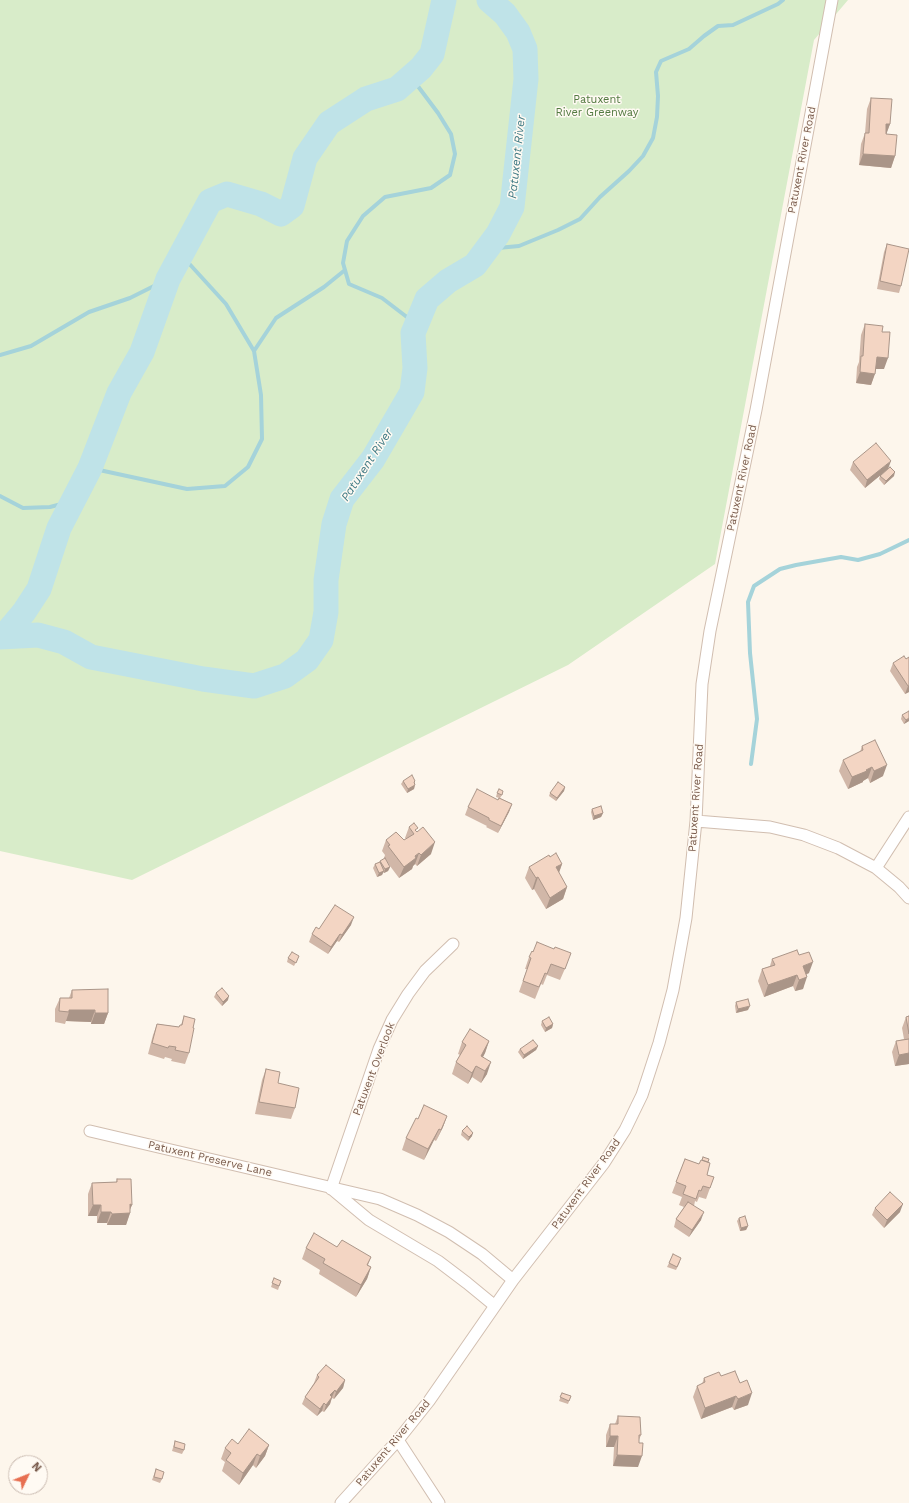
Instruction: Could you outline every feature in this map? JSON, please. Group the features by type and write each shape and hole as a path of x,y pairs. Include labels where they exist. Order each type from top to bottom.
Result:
{"street":[{"name":"Patuxent River Road","path":"341,1503 398,1440 429,1401 513,1280 604,1163 625,1130 642,1095 659,1043 674,990 686,918 696,820 702,684 710,631 756,410 832,0"},
{"path":"876,868 909,817"},
{"path":"696,820 770,827 804,835 838,848 876,868 900,888 909,898"},
{"name":"Patuxent Overlook","path":"330,1189 379,1049 392,1020 408,994 425,971 453,944"},
{"name":"Patuxent Preserve Lane","path":"90,1131 263,1171 330,1189 380,1199 449,1232 482,1254 513,1280"},
{"name":"Patuxent Preserve Lane","path":"330,1189 369,1220 438,1261 495,1306"},
{"path":"398,1440 438,1503"}],"green space":[{"name":"Patuxent River Greenway","path":"0,0 848,0 814,40 715,564 568,665 132,880 0,851"}],"building":[{"path":"871,98 892,99 890,124 886,124 886,134 897,135 895,156 863,154 865,133 869,133"},
{"path":"887,244 909,249 901,286 880,281"},
{"path":"865,324 883,326 882,332 890,332 888,358 877,357 875,374 860,372 861,356 863,356"},
{"path":"876,443 891,461 867,480 853,462"},
{"path":"890,467 895,472 886,481 880,476"},
{"path":"904,656 906,659 909,657 909,686 893,663"},
{"path":"909,711 909,718 906,720 902,715"},
{"path":"875,740 887,765 874,771 872,767 866,770 867,771 852,777 843,760 863,750 862,746"},
{"path":"412,775 415,785 408,789 403,781"},
{"path":"558,782 565,787 557,798 550,793"},
{"path":"477,789 498,800 499,798 512,804 501,826 468,807"},
{"path":"499,789 503,791 502,795 497,793"},
{"path":"601,806 603,813 594,816 592,809"},
{"path":"414,823 418,828 415,830 417,832 423,827 435,842 421,855 419,853 415,856 416,858 404,867 388,846 390,845 386,840 396,832 404,840 414,834 409,827"},
{"path":"556,853 562,864 556,867 567,887 550,898 538,877 536,878 529,867 549,855 550,857"},
{"path":"385,858 390,867 385,869 380,861"},
{"path":"380,862 384,871 379,873 375,864"},
{"path":"335,905 354,917 342,935 340,934 331,947 312,934 316,927 319,929"},
{"path":"537,942 554,949 555,947 571,953 565,969 551,964 539,987 523,981 531,958 529,957"},
{"path":"797,950 799,955 809,952 813,962 803,966 807,977 799,980 797,975 768,985 762,969 775,965 772,959"},
{"path":"292,952 299,956 296,963 288,958"},
{"path":"222,988 229,996 223,1002 216,993"},
{"path":"108,989 108,1013 95,1013 95,1010 69,1010 69,1012 59,1011 60,998 72,998 72,990"},
{"path":"748,999 750,1006 738,1009 736,1002"},
{"path":"184,1016 195,1019 189,1053 175,1050 176,1047 169,1046 168,1048 152,1043 157,1024 179,1027 182,1025"},
{"path":"909,1016 909,1034 906,1017"},
{"path":"549,1017 553,1024 546,1028 542,1021"},
{"path":"470,1029 489,1041 481,1056 491,1062 485,1071 476,1066 472,1073 456,1062 466,1045 462,1042"},
{"path":"909,1039 909,1053 899,1055 896,1041"},
{"path":"533,1040 538,1046 524,1055 520,1049"},
{"path":"266,1069 280,1072 278,1083 299,1088 295,1108 259,1102"},
{"path":"424,1105 447,1116 441,1130 439,1129 428,1149 406,1138 416,1118 418,1119"},
{"path":"467,1126 473,1133 469,1137 462,1131"},
{"path":"703,1157 709,1159 708,1162 702,1160"},
{"path":"685,1159 699,1164 701,1160 710,1163 707,1175 714,1177 710,1188 703,1186 701,1191 699,1190 696,1199 683,1194 686,1186 676,1182"},
{"path":"117,1179 131,1179 132,1205 130,1204 130,1213 112,1214 111,1212 101,1212 101,1205 93,1205 92,1183 117,1182"},
{"path":"890,1192 903,1204 887,1220 875,1208"},
{"path":"688,1202 704,1212 692,1230 676,1219"},
{"path":"745,1216 748,1226 741,1228 739,1218"},
{"path":"314,1233 337,1247 342,1240 371,1257 367,1265 371,1267 361,1285 323,1263 325,1259 306,1248"},
{"path":"673,1254 681,1258 677,1267 669,1263"},
{"path":"274,1278 281,1281 279,1286 272,1283"},
{"path":"326,1365 345,1380 336,1392 335,1390 330,1395 332,1397 326,1405 324,1403 320,1409 305,1397 319,1377 317,1375"},
{"path":"735,1371 740,1383 747,1380 752,1393 738,1399 736,1396 705,1408 697,1386 705,1382 704,1378 719,1372 721,1376"},
{"path":"562,1393 571,1396 569,1401 560,1397"},
{"path":"618,1416 640,1417 641,1435 639,1435 639,1443 643,1443 642,1456 617,1455 618,1436 610,1436 610,1424 618,1424"},
{"path":"249,1429 269,1445 260,1456 257,1454 243,1473 226,1460 231,1453 225,1448 232,1439 238,1444"},
{"path":"175,1441 185,1444 184,1450 174,1447"},
{"path":"156,1469 164,1472 162,1479 154,1477"}],"waterway":[{"path":"3,637 24,612 39,589 59,528 90,468 119,393 142,352 168,279 210,201 227,194 261,204 281,214 292,206 305,158 329,123 366,99 397,89 421,68 432,54 444,0"},
{"name":"Patuxent River","path":"0,637 38,635 64,642 91,657 203,679 254,686 285,676 307,660 321,640 326,612 326,580 334,524 342,499 373,459 412,392 415,368 413,333 427,299 448,281 475,265 498,234 512,207 526,79 525,49 518,32 505,14 489,0"},
{"path":"487,249 519,246 580,219 600,197 643,156 653,138 657,117 658,96 656,72 661,61 689,49 718,26 733,25 778,4 783,0"},
{"path":"411,77 438,113 451,134 455,154 450,175 431,188 385,197 363,216 347,241 343,263 349,284 382,298 416,324"},
{"path":"90,468 187,489 225,486 248,467 262,439 261,395 254,351 226,304 184,258"},
{"path":"254,351 276,318 324,287 345,270"},
{"path":"0,355 31,346 89,312 130,298 168,279"},
{"path":"0,496 23,508 50,507 73,501"},
{"path":"751,764 757,719 750,653 748,602 754,586 780,569 841,557 858,560 880,554 909,540"}]}
